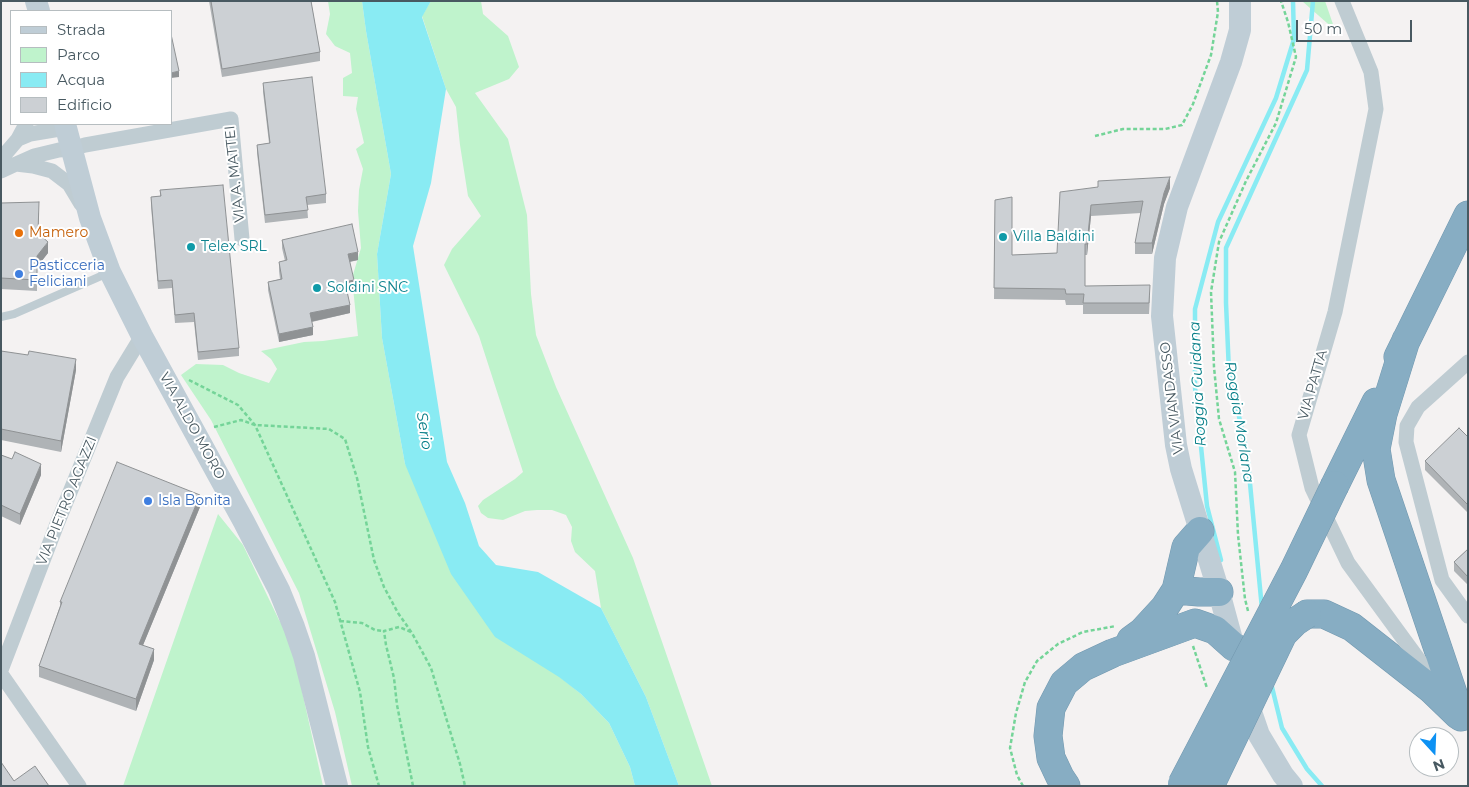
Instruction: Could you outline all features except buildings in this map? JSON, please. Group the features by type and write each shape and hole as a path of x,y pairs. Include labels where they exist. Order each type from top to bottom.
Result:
{"highway":[{"path":"1187,785 1468,215"},
{"path":"1406,340 1383,414 1376,449 1381,480 1464,725"},
{"path":"1113,653 1142,632 1166,607 1176,590 1186,547 1200,531"},
{"path":"1176,590 1219,592"},
{"path":"1066,786 1051,758 1048,736 1051,708 1064,683 1083,667 1113,653 1194,623 1209,608 1219,592"},
{"path":"1210,786 1283,634 1295,622 1307,614 1324,614 1352,627 1431,689 1464,725"},
{"path":"1194,623 1215,630 1234,647"}],"street":[{"name":"VIA VIANDASSO","path":"1240,1 1240,30 1231,62 1177,207 1165,258 1162,316 1176,445 1181,469 1219,592 1244,692 1259,735 1283,775 1292,786"},
{"name":"VIA PATTA","path":"1342,1 1371,72 1376,109 1335,312 1299,435 1312,488 1348,563 1464,725"},
{"name":"VIA A. MATTEI","path":"71,149 231,119 242,239"},
{"path":"1,159 18,139 25,125"},
{"path":"18,139 30,134 65,126"},
{"name":"VIA ALDO MORO","path":"65,126 90,218 110,272 142,336 279,590 306,664 336,786"},
{"path":"1,171 34,156 71,149"},
{"path":"16,164 52,171 69,184 90,218"},
{"name":"VIA PIETRO AGAZZI","path":"1,670 57,524 117,377 142,336"},
{"path":"1468,362 1418,407 1407,426 1406,442 1442,580 1468,616"},
{"path":"1,674 78,786"}],"lane":[{"path":"1,317 14,314 110,272"}],"path":[{"path":"1094,136 1124,129 1165,129 1182,125 1211,55 1218,12 1217,1"},
{"path":"1245,599 1238,535 1235,472 1219,419 1214,367 1211,292 1219,242 1246,181 1276,123 1296,58 1288,22 1280,1"},
{"path":"187,379 238,405 255,425 335,602 360,692 368,747 378,786"},
{"path":"196,434 221,424 241,420 255,425 329,429 346,439 357,478 374,560 384,587 431,668 465,786"},
{"path":"340,621 362,623 376,630 384,631 399,627 412,633"},
{"path":"384,631 413,786"}],"green space":[{"path":"328,1 362,1 391,174 377,254 382,338 405,464 560,677 581,694 609,723 630,767 635,786 352,786 335,712 299,593 211,420 181,375 196,364 223,365 239,373 269,383 277,369 271,359 261,351 304,342 358,336 352,278 361,248 358,211 363,169 356,149 364,143 356,109 358,97 343,96 343,78 352,73 350,53 335,46 326,34 330,14"},
{"path":"431,1 481,1 483,14 508,36 519,67 509,79 475,93 508,139 527,215 531,294 536,335 556,387 633,558 712,786 679,786 646,697 601,608 595,571 575,552 571,541 572,527 566,515 552,510 537,510 525,511 503,520 488,518 481,513 478,506 483,500 523,472 479,336 444,265 452,249 481,216 468,196 456,107 446,89 422,16"},
{"path":"1302,1 1325,1 1335,30"},
{"path":"218,514 243,545 279,620 301,648 302,691 323,786 123,786"}],"water":[{"name":"Serio","path":"362,1 431,1 422,17 446,89 431,183 413,246 447,462 465,503 479,546 496,565 538,572 601,608 646,697 679,786 635,786 630,767 609,723 581,694 559,677 495,637 451,574 405,464 382,338 377,254 391,174"}],"waterway":[{"name":"Roggia Guidana","path":"1221,560 1207,506 1195,387 1195,309 1218,222 1276,98 1294,39 1293,1"},
{"name":"Roggia Morlana","path":"1262,609 1247,452 1229,372 1226,248 1307,70 1313,1"},
{"name":"Roggia Morlana","path":"1271,683 1282,728 1307,769 1322,786"}],"place":[{"name":"Mamero","path":"19,233"},
{"name":"Villa Baldini","path":"1003,237"},
{"name":"Telex SRL","path":"191,247"},
{"name":"Pasticceria Feliciani","path":"19,274"},
{"name":"Soldini SNC","path":"317,288"},
{"name":"Isla Bonita","path":"148,501"}]}
